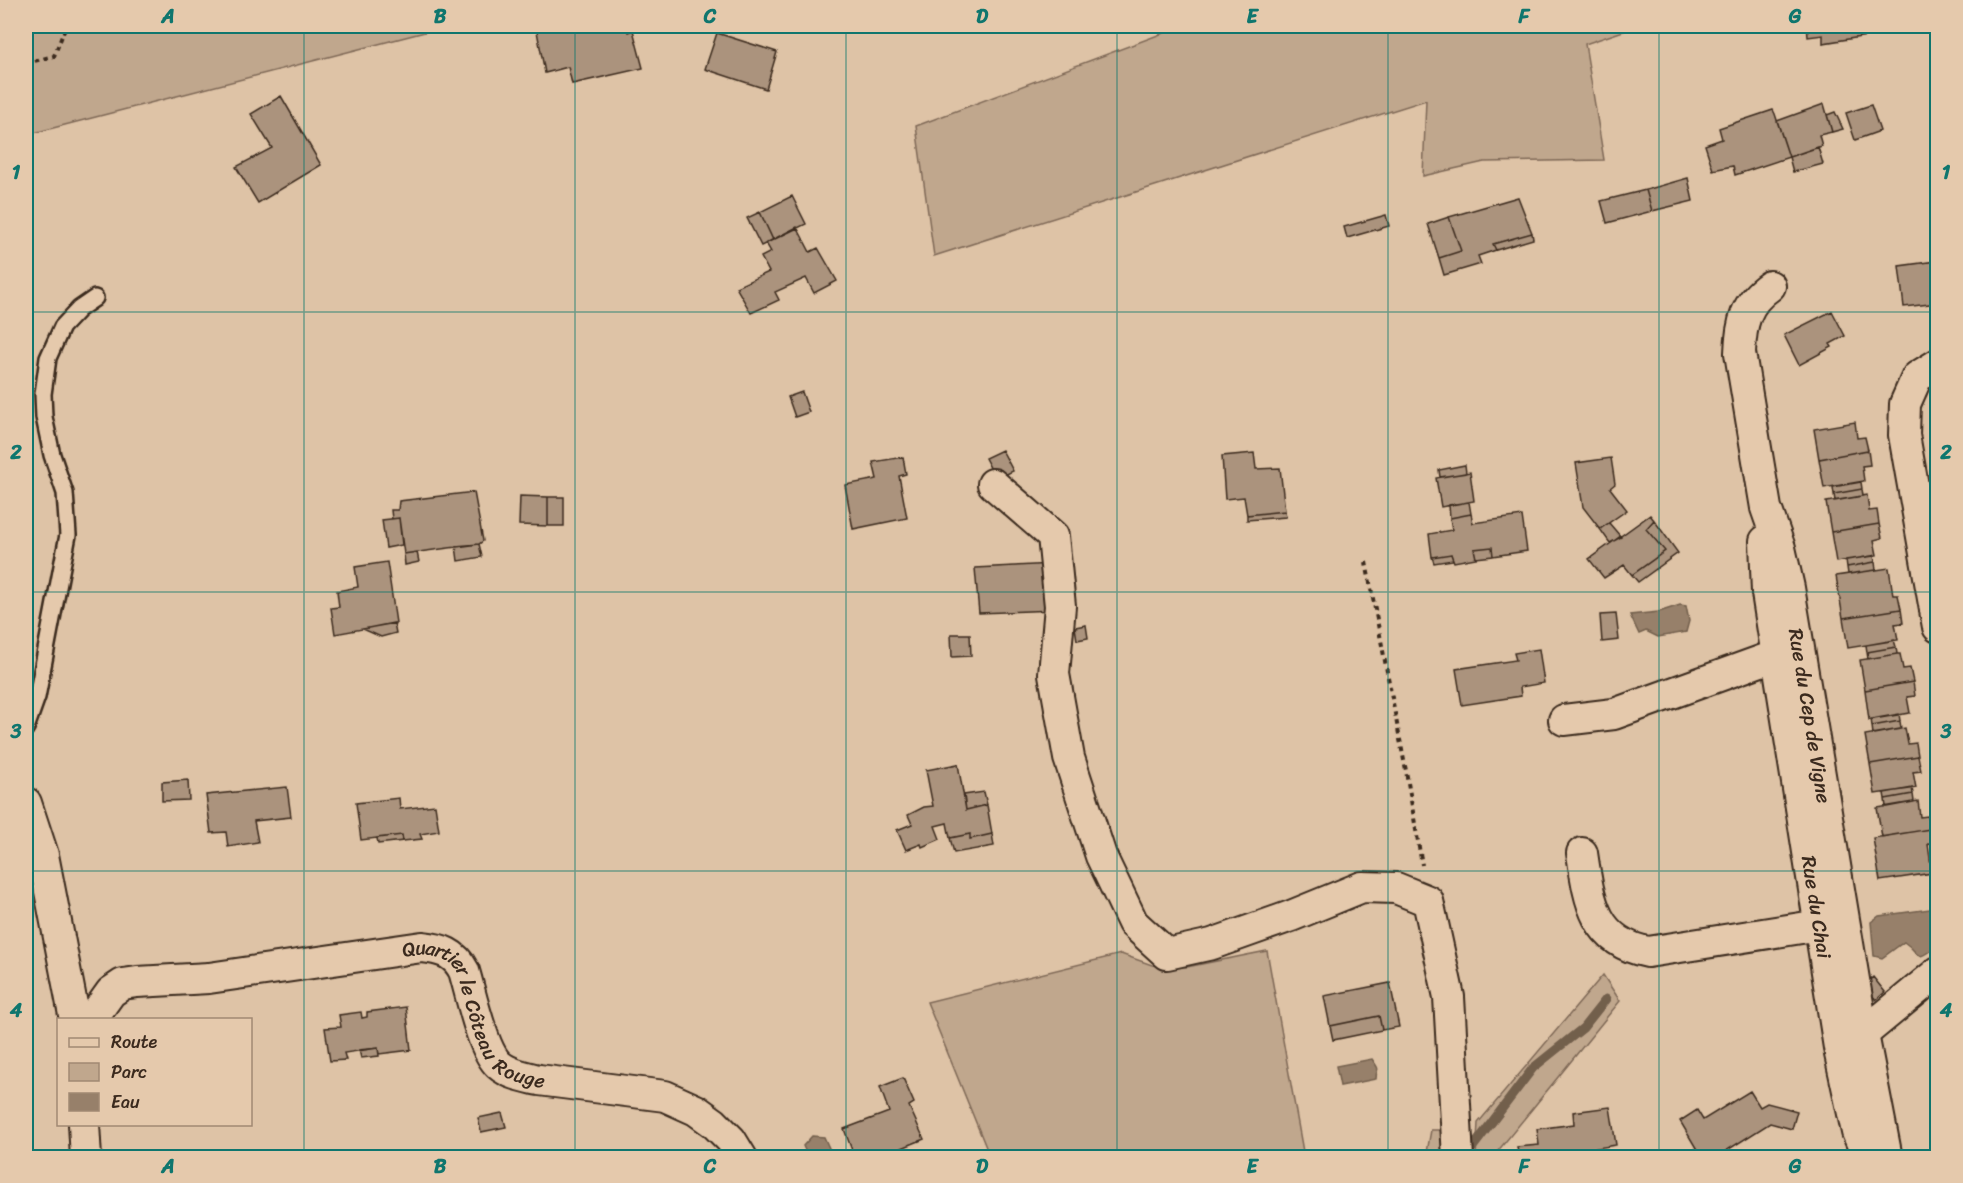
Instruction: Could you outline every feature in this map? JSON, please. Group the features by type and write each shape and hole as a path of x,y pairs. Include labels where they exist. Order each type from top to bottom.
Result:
{"street":[{"name":"Rue du Cep de Vigne","path":"1770,286 1757,295 1744,318 1740,353 1766,508 1780,548 1789,588 1863,1034 1887,1158"},
{"path":"1938,364 1917,376 1905,405 1904,425 1938,627"},
{"path":"993,484 1053,536 1060,606 1054,674 1069,758 1101,856 1133,923 1167,954 1222,941 1292,916 1362,886 1396,888 1428,902 1449,997 1458,1158"},
{"name":"Rue du Chai","path":"1766,508 1767,593 1840,1054 1857,1132 1868,1158"},
{"path":"1564,720 1614,714 1777,655"},
{"path":"26,803 44,855 75,1018"},
{"path":"1582,853 1593,909 1615,939 1632,949 1648,952 1820,925"},
{"name":"Quartier le Côteau Rouge","path":"92,1018 111,992 123,984 209,978 423,947 439,949 459,961 488,1050 499,1065 518,1076 539,1080 665,1096 696,1110 714,1123 731,1140 742,1158"},
{"path":"1863,1034 1938,972"},
{"path":"84,1126 86,1158"}],"lane":[{"path":"26,728 37,697 68,535 65,493 52,455 44,417 43,394 48,358 62,327 78,309 95,298"}],"path":[{"path":"26,63 54,56 66,26"},
{"path":"1366,561 1428,902"}],"green space":[{"path":"26,26 448,26 26,135"},
{"path":"1182,26 1638,26 1585,44 1604,160 1484,162 1423,176 1426,100 934,256 916,126"},
{"path":"1267,951 1304,1157 990,1157 927,1002 1121,954 1152,965 1187,967"},
{"path":"1603,975 1620,1001 1493,1157 1476,1157 1478,1123"},
{"path":"1431,1130 1442,1130 1443,1157 1426,1158"}],"water":[{"path":"1680,605 1686,606 1689,621 1686,632 1658,637 1646,631 1639,634 1630,615 1659,612"},
{"path":"1937,908 1937,946 1921,956 1904,942 1882,958 1874,956 1871,922 1879,916"},
{"path":"1372,1059 1378,1068 1376,1079 1340,1086 1336,1066"},
{"path":"812,1136 824,1137 833,1157 808,1157 803,1146"}],"building":[{"path":"536,26 626,26 628,32 633,30 643,68 572,84 568,67 545,73"},
{"path":"1807,26 1911,26 1912,29 1823,43 1823,35 1808,37"},
{"path":"717,33 777,52 766,89 705,69"},
{"path":"281,96 321,165 258,203 236,167 272,148 251,114"},
{"path":"1824,104 1832,132 1819,135 1822,146 1789,157 1777,121"},
{"path":"1871,105 1880,131 1855,140 1846,113"},
{"path":"1773,110 1789,157 1735,175 1733,166 1713,170 1705,145 1722,139 1719,128"},
{"path":"1835,112 1843,129 1832,132 1827,115"},
{"path":"1818,147 1823,164 1793,172 1789,157"},
{"path":"1688,178 1693,201 1652,211 1646,190"},
{"path":"1646,190 1652,211 1607,223 1601,201"},
{"path":"792,196 806,224 773,240 760,212"},
{"path":"1518,197 1532,233 1493,244 1496,250 1478,256 1481,264 1444,275 1439,258 1461,251 1449,217"},
{"path":"760,212 773,240 761,246 747,218"},
{"path":"1386,215 1389,226 1347,238 1344,227"},
{"path":"1449,217 1461,251 1439,258 1428,224"},
{"path":"797,227 810,252 818,248 837,281 814,293 806,278 775,292 779,300 751,313 736,287 769,272 761,257 771,252 766,243"},
{"path":"1532,233 1533,239 1496,250 1493,244"},
{"path":"1938,254 1938,303 1904,307 1899,266 1936,261 1935,255"},
{"path":"1832,311 1845,336 1830,344 1832,347 1799,365 1784,335"},
{"path":"802,392 809,412 795,417 788,397"},
{"path":"1855,422 1857,438 1865,437 1868,450 1819,459 1814,429"},
{"path":"1002,450 1013,471 996,479 985,458"},
{"path":"1868,450 1870,465 1862,466 1864,481 1824,488 1819,459"},
{"path":"1254,453 1256,469 1280,468 1285,511 1247,515 1244,497 1225,499 1222,456"},
{"path":"903,457 906,474 899,476 907,518 853,529 845,485 877,479 873,462"},
{"path":"1611,458 1615,484 1610,488 1627,510 1600,529 1583,507 1576,463"},
{"path":"1465,465 1466,473 1440,477 1439,470"},
{"path":"1470,472 1474,501 1441,507 1436,478"},
{"path":"1861,482 1862,489 1834,494 1833,487"},
{"path":"1862,489 1863,496 1835,501 1834,494"},
{"path":"474,492 483,541 479,544 404,554 399,518 392,519 391,510 398,510 399,501"},
{"path":"1867,495 1869,511 1877,510 1879,524 1831,532 1826,502"},
{"path":"520,496 548,497 548,526 519,525"},
{"path":"548,497 564,497 564,526 548,526"},
{"path":"1469,502 1471,514 1450,518 1449,505"},
{"path":"1285,511 1286,517 1247,520 1247,515"},
{"path":"1471,514 1473,523 1522,516 1527,551 1493,556 1492,547 1474,549 1476,558 1454,562 1451,554 1432,557 1429,534 1452,530 1450,518"},
{"path":"1650,515 1654,520 1646,529 1665,551 1632,575 1624,565 1604,578 1589,559"},
{"path":"399,518 402,545 386,548 382,520"},
{"path":"1654,520 1678,553 1638,582 1632,575 1665,551 1646,529"},
{"path":"1609,523 1621,537 1610,543 1600,529"},
{"path":"1879,524 1882,538 1874,540 1877,555 1836,562 1831,532"},
{"path":"479,544 482,557 458,561 456,546"},
{"path":"1492,547 1493,556 1476,558 1474,549"},
{"path":"417,552 419,562 405,565 404,554"},
{"path":"1451,554 1453,560 1434,563 1432,557"},
{"path":"1874,556 1875,562 1847,567 1846,560"},
{"path":"387,562 396,623 335,634 331,608 339,607 337,591 358,587 355,567"},
{"path":"1875,562 1876,570 1848,574 1847,567"},
{"path":"1053,564 1056,610 979,613 975,568"},
{"path":"1889,568 1893,595 1898,595 1901,609 1843,618 1836,576"},
{"path":"1901,609 1903,623 1895,624 1898,640 1848,648 1843,618"},
{"path":"1616,614 1619,640 1602,642 1600,615"},
{"path":"394,623 396,633 381,637 363,629"},
{"path":"1086,625 1088,638 1077,640 1075,627"},
{"path":"951,634 970,634 971,656 952,657"},
{"path":"1894,640 1896,647 1867,652 1866,645"},
{"path":"1896,647 1897,654 1868,659 1867,652"},
{"path":"1539,649 1544,683 1520,687 1521,696 1462,705 1456,669 1516,660 1514,653"},
{"path":"1900,654 1903,669 1910,668 1913,682 1865,690 1860,660"},
{"path":"1913,682 1915,696 1907,697 1910,713 1869,720 1865,690"},
{"path":"1899,714 1900,721 1872,726 1871,719"},
{"path":"1900,721 1901,729 1873,734 1872,726"},
{"path":"1905,728 1908,744 1916,743 1918,756 1870,764 1865,735"},
{"path":"1918,756 1921,771 1913,772 1916,788 1875,794 1870,764"},
{"path":"958,764 966,810 987,805 992,834 970,839 970,834 950,838 947,823 935,826 940,839 922,847 921,844 906,850 897,830 912,824 908,815 924,807 933,806 926,770"},
{"path":"188,780 189,800 162,801 162,782"},
{"path":"287,787 291,817 254,821 258,842 228,847 226,832 211,833 206,795"},
{"path":"1912,788 1913,794 1885,799 1884,793"},
{"path":"984,792 987,805 966,810 964,795"},
{"path":"1913,794 1914,802 1886,807 1885,799"},
{"path":"399,798 400,809 435,805 439,831 420,834 422,839 403,841 402,835 361,840 356,803"},
{"path":"1918,801 1920,817 1928,816 1930,829 1882,837 1877,808"},
{"path":"1930,829 1933,844 1928,844 1932,873 1880,881 1873,838"},
{"path":"970,834 970,839 992,834 994,846 954,853 950,838"},
{"path":"402,835 403,841 378,844 377,838"},
{"path":"1873,977 1885,992 1876,1000 1864,985"},
{"path":"1390,983 1399,1027 1382,1030 1379,1016 1330,1026 1324,996"},
{"path":"406,1007 411,1050 379,1054 378,1048 344,1053 346,1060 330,1061 325,1028 341,1027 339,1015 361,1012 362,1018 367,1017 367,1012"},
{"path":"1379,1016 1382,1030 1333,1040 1330,1026"},
{"path":"378,1048 379,1056 361,1058 359,1050"},
{"path":"903,1078 914,1103 909,1106 924,1139 892,1152 894,1158 855,1158 844,1129 889,1112 880,1087"},
{"path":"1750,1091 1760,1107 1767,1103 1797,1111 1792,1129 1770,1123 1715,1158 1702,1158 1680,1121 1697,1110 1703,1120"},
{"path":"1610,1107 1616,1145 1585,1150 1588,1156 1582,1158 1519,1158 1517,1147 1539,1145 1537,1129 1574,1124 1573,1112"},
{"path":"502,1113 506,1127 481,1132 478,1118"},
{"path":"359,1152 361,1158 336,1158"}],"waterway":[{"path":"1470,1151 1533,1068 1583,1028 1606,999"}]}
